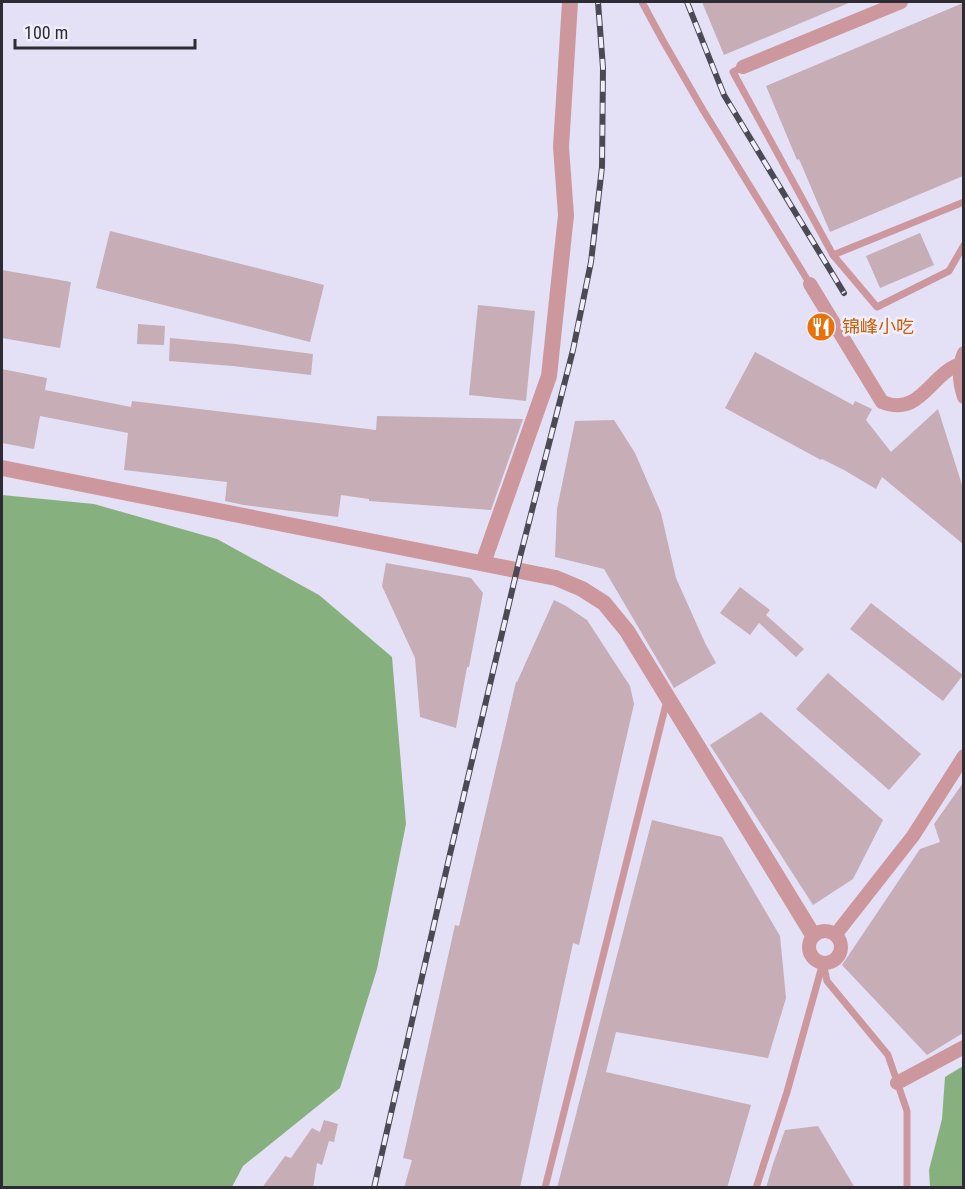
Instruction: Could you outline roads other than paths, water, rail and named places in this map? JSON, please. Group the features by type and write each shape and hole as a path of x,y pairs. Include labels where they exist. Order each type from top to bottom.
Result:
{"street":[{"path":"483,563 549,376 566,215 561,147 570,2"},
{"path":"743,67 901,2"},
{"path":"810,284 882,402 899,406 913,401 922,396 960,360"},
{"path":"960,360 960,386 963,397"},
{"path":"2,468 556,578 582,589 604,603 627,631 813,935"},
{"path":"836,934 913,836 963,756"},
{"path":"821,930 836,934 841,943 840,953 833,961 818,962 811,955 808,945 813,935 821,930"},
{"path":"897,1083 963,1047"}],"lane":[{"path":"642,2 703,110 810,284"},
{"path":"743,67 733,72 832,255 877,307 949,271 963,245"},
{"path":"832,255 963,202"},
{"path":"545,1188 667,697"},
{"path":"823,963 827,981 888,1055 907,1111 907,1188"},
{"path":"756,1188 787,1092 823,963"}],"railway":[{"path":"374,1188 520,557 573,350 591,262 602,167 603,68 598,2"},
{"path":"687,2 724,95 844,293"}],"place":[{"name":"锦峰小吃","path":"821,327"}]}
